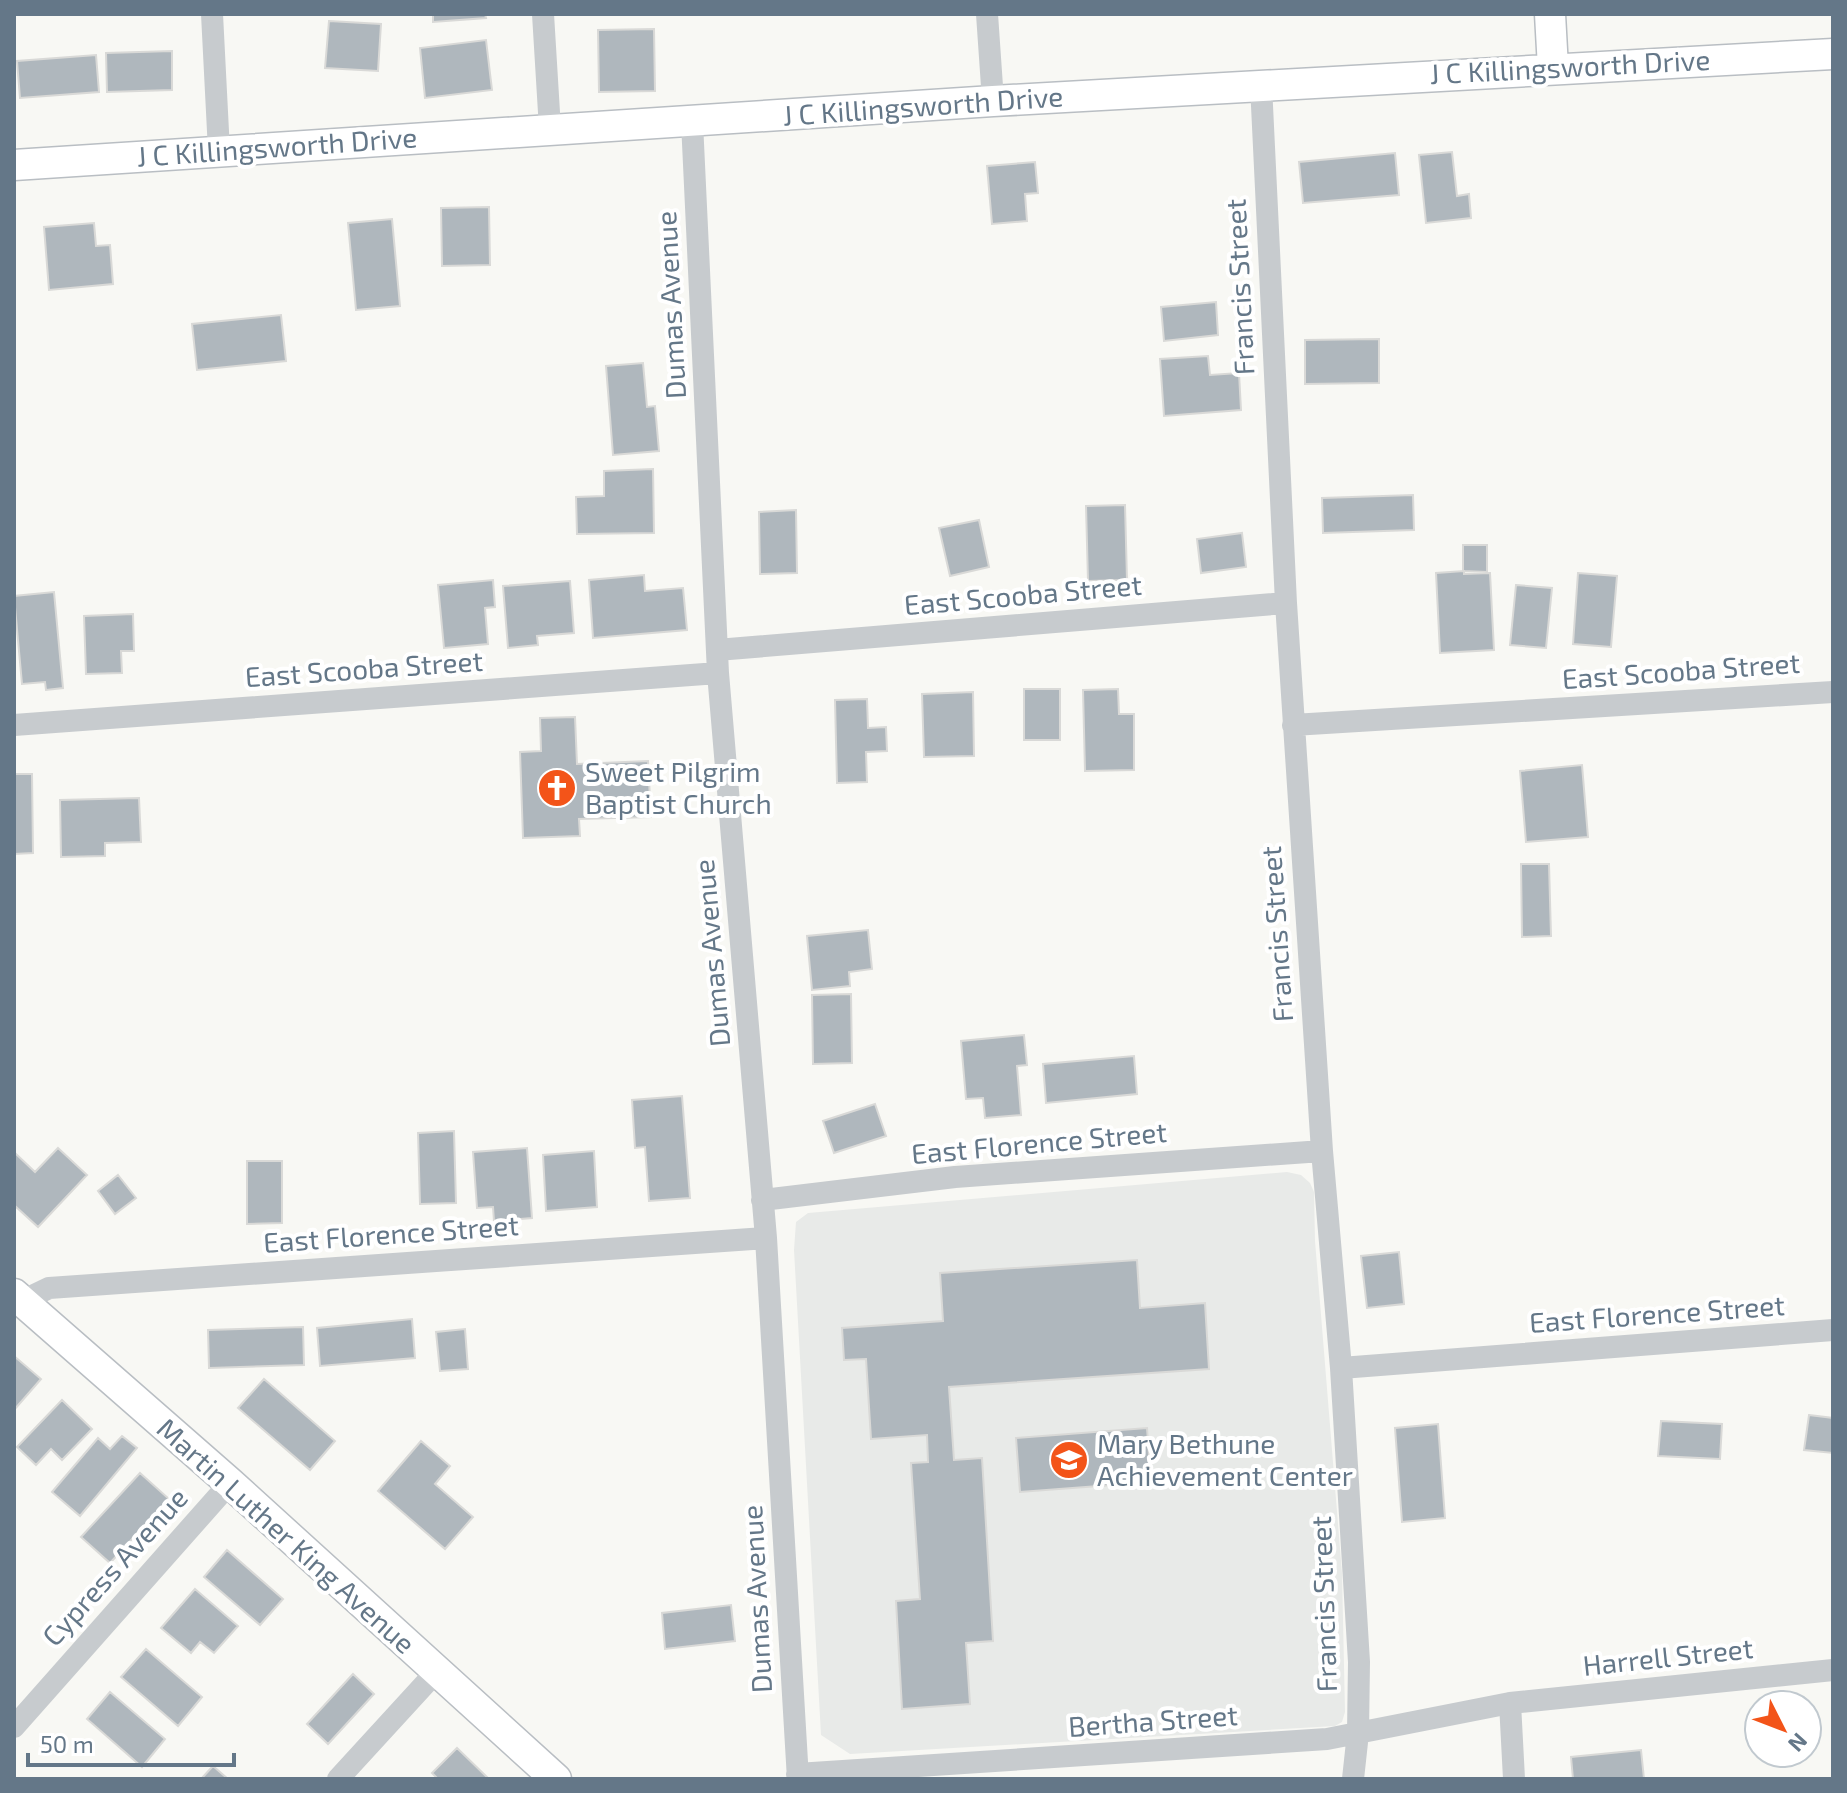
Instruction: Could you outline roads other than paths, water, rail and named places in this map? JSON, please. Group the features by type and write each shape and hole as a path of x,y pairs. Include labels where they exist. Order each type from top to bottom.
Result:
{"main road":[{"path":"1550,14 1553,68"},
{"name":"J C Killingsworth Drive","path":"14,165 993,101 1833,54"},
{"name":"Martin Luther King Avenue","path":"18,1297 230,1483 556,1779"}],"street":[{"path":"212,14 219,151"},
{"path":"543,14 550,129"},
{"path":"987,14 993,101"},
{"name":"Francis Street","path":"1261,85 1293,725 1322,1151 1341,1368 1359,1662 1358,1733 1353,1779"},
{"name":"Dumas Avenue","path":"692,122 718,673 766,1238 798,1777"},
{"name":"East Scooba Street","path":"717,650 1286,603"},
{"name":"East Scooba Street","path":"14,725 718,673"},
{"name":"East Scooba Street","path":"1293,725 1833,692"},
{"name":"East Florence Street","path":"762,1200 955,1177 1322,1151"},
{"name":"East Florence Street","path":"18,1297 49,1288 766,1238"},
{"name":"East Florence Street","path":"1341,1368 1833,1330"},
{"name":"Cypress Avenue","path":"14,1727 230,1483"},
{"name":"Harrell Street","path":"1510,1703 1833,1670"},
{"path":"338,1779 436,1672"},
{"path":"1510,1703 1514,1779"},
{"name":"Bertha Street","path":"798,1777 1311,1740 1510,1703"}],"place":[{"name":"Sweet Pilgrim Baptist Church","path":"557,788"},
{"name":"Mary Bethune Achievement Center","path":"1069,1460"}]}
